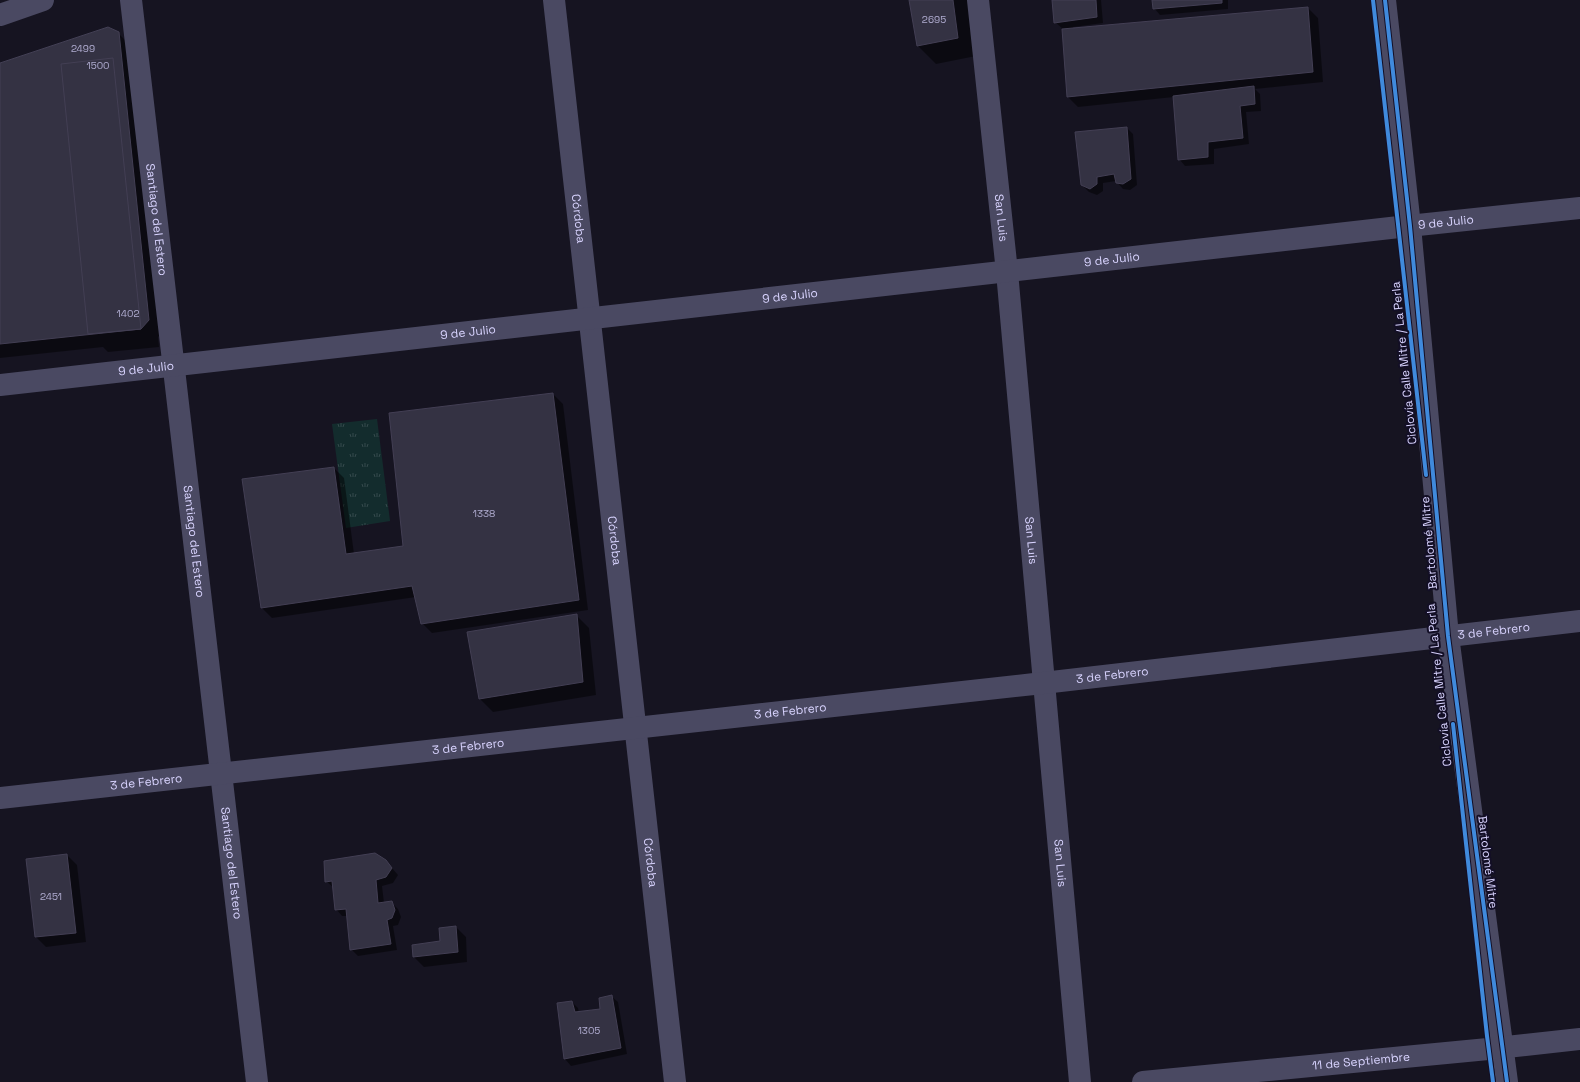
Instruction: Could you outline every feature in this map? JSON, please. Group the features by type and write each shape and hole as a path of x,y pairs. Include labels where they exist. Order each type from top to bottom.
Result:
{"street":[{"path":"0,15 43,0"},
{"name":"Santiago del Estero","path":"131,0 257,1082"},
{"name":"Córdoba","path":"554,0 675,1082"},
{"name":"San Luis","path":"978,0 1007,272 1080,1082"},
{"name":"Bartolomé Mitre","path":"1386,0 1410,226 1448,636 1507,1082"},
{"name":"9 de Julio","path":"0,386 1580,208"},
{"name":"3 de Febrero","path":"0,798 1043,683 1580,621"},
{"name":"11 de Septiembre","path":"1143,1082 1502,1048 1580,1038"}],"green space":[{"path":"377,419 390,521 346,528 332,424"}],"building":[{"path":"909,0 953,0 958,38 917,46"},
{"path":"1052,0 1096,0 1097,17 1054,23"},
{"path":"1152,0 1222,0 1222,3 1153,9"},
{"path":"1308,7 1313,72 1067,97 1062,29"},
{"path":"108,27 119,32 149,320 141,329 0,344 0,63"},
{"path":"113,58 141,329 88,334 61,64"},
{"path":"1254,86 1255,104 1240,106 1243,138 1208,142 1208,157 1178,160 1173,96"},
{"path":"1127,127 1131,179 1123,184 1116,183 1114,174 1097,177 1097,184 1090,189 1081,185 1075,132"},
{"path":"553,393 579,600 421,624 412,586 261,608 242,479 334,467 346,554 403,546 389,413"},
{"path":"577,614 583,682 479,699 467,632"},
{"path":"375,853 386,860 392,868 386,877 376,880 378,903 392,901 395,910 392,918 387,920 391,944 350,950 346,909 335,910 332,881 325,882 324,861"},
{"path":"67,854 76,933 35,937 26,859"},
{"path":"456,926 458,952 413,957 412,945 440,941 439,928"},
{"path":"612,995 621,1048 564,1059 557,1003 572,1001 575,1012 600,1009 599,998"}],"cycle path":[{"name":"Ciclovía Calle Mitre / La Perla","path":"1373,0 1426,475"},
{"name":"Ciclovía Calle Mitre / La Perla","path":"1385,0 1410,226 1448,636 1507,1082"},
{"name":"Ciclovía Calle Mitre / La Perla","path":"1453,724 1493,1082"}]}
